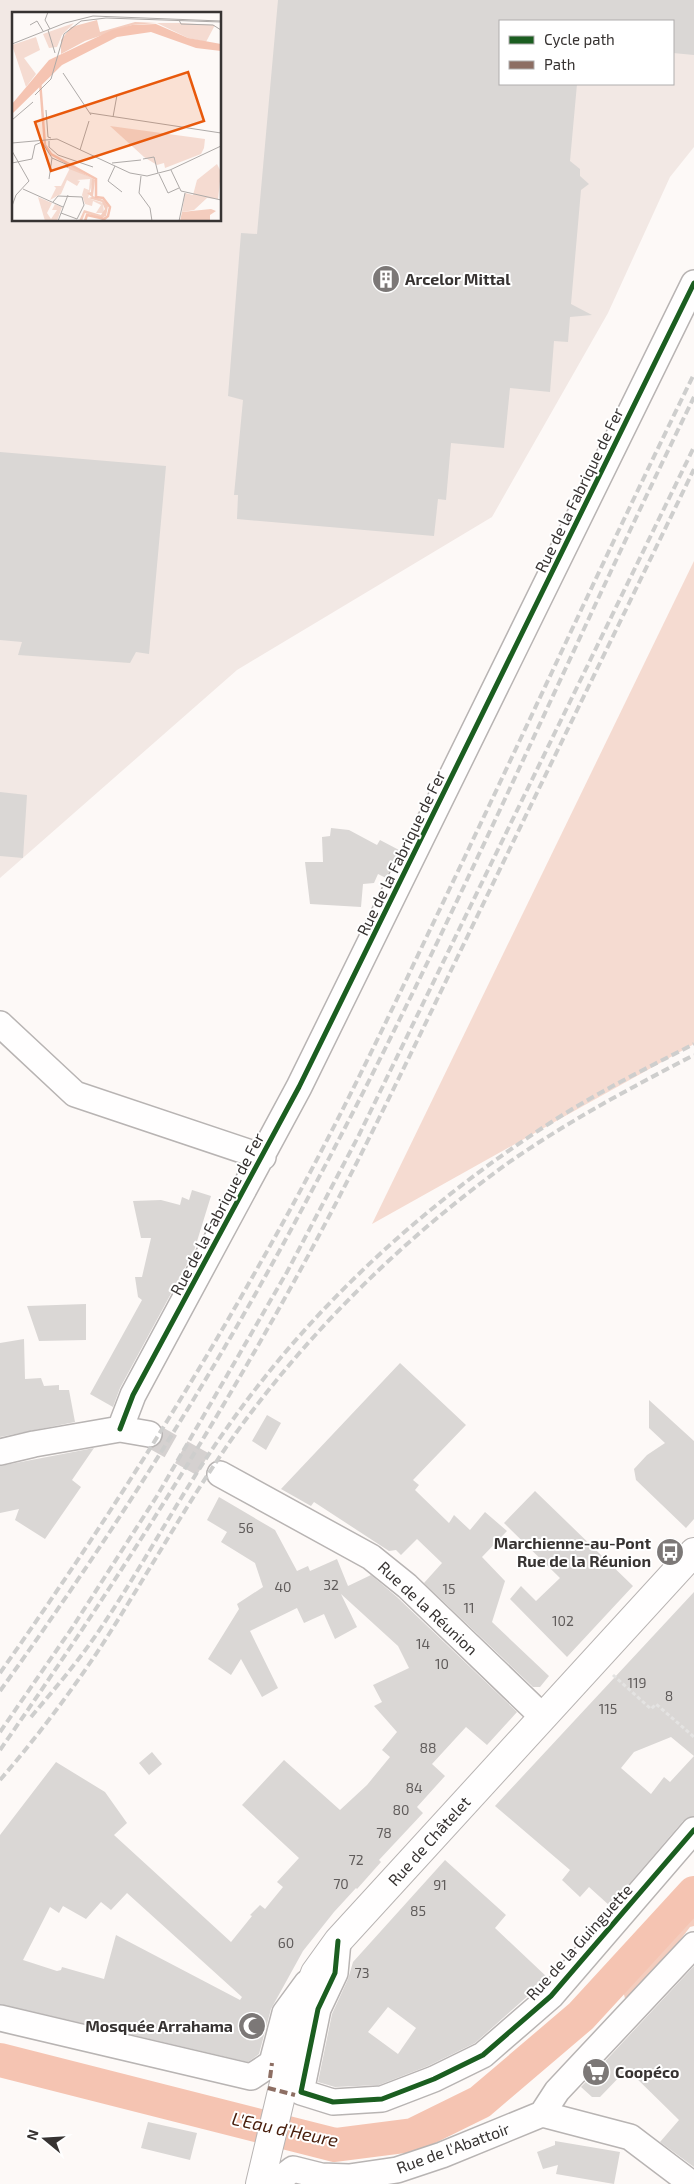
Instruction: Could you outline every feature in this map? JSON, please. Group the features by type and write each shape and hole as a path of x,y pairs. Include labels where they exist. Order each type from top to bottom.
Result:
{"main road":[{"name":"Rue de Châtelet","path":"260,2184 267,2152 290,2095 296,2026 315,1973 338,1940 694,1552"}],"street":[{"name":"Rue de la Fabrique de Fer","path":"120,1429 133,1395 263,1157 694,283"},
{"path":"0,1024 75,1094 263,1157"},
{"path":"0,1452 120,1429 149,1434"},
{"name":"Rue de la Réunion","path":"220,1474 371,1557 406,1586 543,1717"},
{"name":"Rue de la Guinguette","path":"290,2095 334,2102 382,2099 434,2079 483,2055 551,1996 694,1830"},
{"path":"290,2095 318,2009 335,1973 338,1940"},
{"path":"692,2184 630,2137 542,2114 557,2091 694,1945"},
{"path":"0,2018 251,2077 272,2063 285,2013 315,1973"},
{"name":"Rue de l'Abattoir","path":"282,2184 284,2176 293,2169 321,2176 350,2177 397,2170 442,2155 542,2114"}],"path":[{"path":"596,1660 651,1709 656,1704 694,1736"}],"shaded area":[{"path":"0,0 694,0 694,147 670,177 608,313 492,517 237,670 0,878"},
{"path":"694,561 694,1044 372,1224"},
{"path":"694,1909 694,1926 690,1927 649,1981 626,2003 623,1990"}],"building":[{"name":"Arcelor Mittal","path":"278,0 694,0 694,55 674,53 674,20 499,20 499,85 577,85 570,161 580,169 580,176 589,184 581,190 571,304 592,315 570,317 568,342 554,341 550,392 510,388 504,448 451,443 446,500 438,499 434,536 237,519 238,495 234,495 243,400 228,396 241,233 257,234"},
{"path":"0,452 166,466 149,654 136,652 130,663 18,655 22,642 0,640"},
{"path":"0,792 27,795 23,858 0,856"},
{"path":"331,828 349,830 377,845 380,840 399,850 386,878 378,874 374,883 363,884 361,907 310,904 305,862 323,862 322,837 330,836"},
{"path":"192,1190 211,1196 194,1251 120,1388 113,1407 90,1394 142,1300 138,1297 135,1277 142,1277 151,1238 141,1238 133,1201 161,1200 180,1205 182,1197 189,1200"},
{"path":"86,1304 86,1340 39,1341 27,1306"},
{"path":"24,1339 25,1379 41,1378 44,1386 59,1385 59,1390 69,1390 75,1422 0,1437 0,1343"},
{"path":"400,1363 466,1425 413,1480 419,1485 415,1490 449,1523 454,1515 470,1530 485,1512 507,1531 482,1557 505,1581 492,1622 549,1676 540,1687 533,1687 424,1583 442,1563 417,1539 401,1555 396,1550 389,1551 314,1502 311,1506 281,1489"},
{"path":"649,1400 694,1441 694,1519 686,1528 636,1480 634,1469 647,1455 665,1443 649,1428"},
{"path":"267,1415 281,1423 266,1450 252,1441"},
{"path":"94,1448 72,1480 81,1487 45,1539 15,1520 19,1509 0,1513 0,1466"},
{"path":"535,1491 633,1586 567,1657 510,1599 521,1586 536,1601 560,1578 504,1523"},
{"path":"219,1497 275,1530 297,1571 308,1566 310,1571 337,1559 348,1586 371,1575 397,1597 517,1712 487,1745 466,1727 432,1764 445,1776 417,1807 423,1813 379,1860 381,1862 334,1912 303,1951 271,2009 259,2054 248,2062 0,2004 0,1835 56,1762 105,1792 127,1823 114,1835 231,1942 252,1916 250,1915 260,1905 265,1909 283,1887 277,1882 299,1858 242,1805 284,1760 340,1810 367,1785 390,1757 382,1750 397,1732 374,1706 382,1702 373,1685 409,1668 398,1646 341,1594 357,1627 335,1639 324,1614 304,1623 297,1608 250,1631 278,1688 262,1697 241,1659 231,1675 208,1659 239,1609 237,1604 263,1587 255,1563 221,1542 227,1532 207,1520","holes":["127,1893 242,1997 240,2000 116,1935 104,1979 62,1967 61,1970 57,1971 23,1960 50,1907 59,1913 63,1906 86,1919 101,1902 111,1910"]},
{"path":"694,1592 694,1756 694,1816 683,1821 610,1906 589,1887 580,1897 562,1880 570,1870 495,1806","holes":["671,1737 694,1756 670,1782 664,1777 651,1794 621,1768 634,1752"]},
{"path":"152,1752 162,1764 149,1775 139,1763"},
{"path":"445,1860 506,1915 495,1928 548,1978 475,2043 428,2066 379,2085 335,2087 318,2082 332,2014 348,1979 353,1962","holes":["388,2007 416,2028 398,2054 368,2032"]},
{"path":"694,1966 694,2167 660,2142 679,2120 627,2069 600,2097 592,2097 581,2087"},
{"path":"148,2122 197,2133 190,2160 141,2148"},
{"path":"555,2141 620,2152 614,2184 556,2174 558,2165 543,2169 537,2152 555,2145"}],"waterway":[{"name":"L'Eau d'Heure","path":"0,2060 335,2145 413,2135 480,2102 581,2016 694,1893"}],"tunnel":[{"path":"149,1434 220,1474"}],"railway":[{"path":"0,1673 103,1522 169,1418 232,1313 306,1181 388,1018 694,374"},
{"path":"0,1691 84,1571 163,1449 238,1324 309,1196 360,1098 458,899 694,397"},
{"path":"0,1732 72,1628 157,1496 287,1272 359,1135 694,447"},
{"path":"0,1750 79,1635 154,1518 227,1399 296,1278 393,1090 694,469"},
{"path":"31,1717 89,1645 125,1591 210,1452 229,1425 262,1381 335,1297 416,1222 504,1154 585,1102 694,1044"},
{"path":"0,1780 40,1731 90,1663 201,1485 236,1433 296,1357 361,1287 432,1222 508,1163 553,1133 599,1106 694,1055"}],"marked path":[{"path":"270,2078 272,2063"},
{"path":"268,2088 295,2095"}],"cycle path":[{"path":"120,1429 133,1395 299,1087 694,283"},
{"path":"338,1941 335,1973 318,2009 301,2092 333,2102 382,2099 434,2079 483,2055 551,1996 694,1830"}],"place":[{"name":"Arcelor Mittal","path":"386,279"},
{"name":"Marchienne-au-Pont Rue de la Réunion","path":"670,1552"},
{"name":"Mosquée Arrahama","path":"252,2026"},
{"name":"Coopéco","path":"596,2072"}]}
